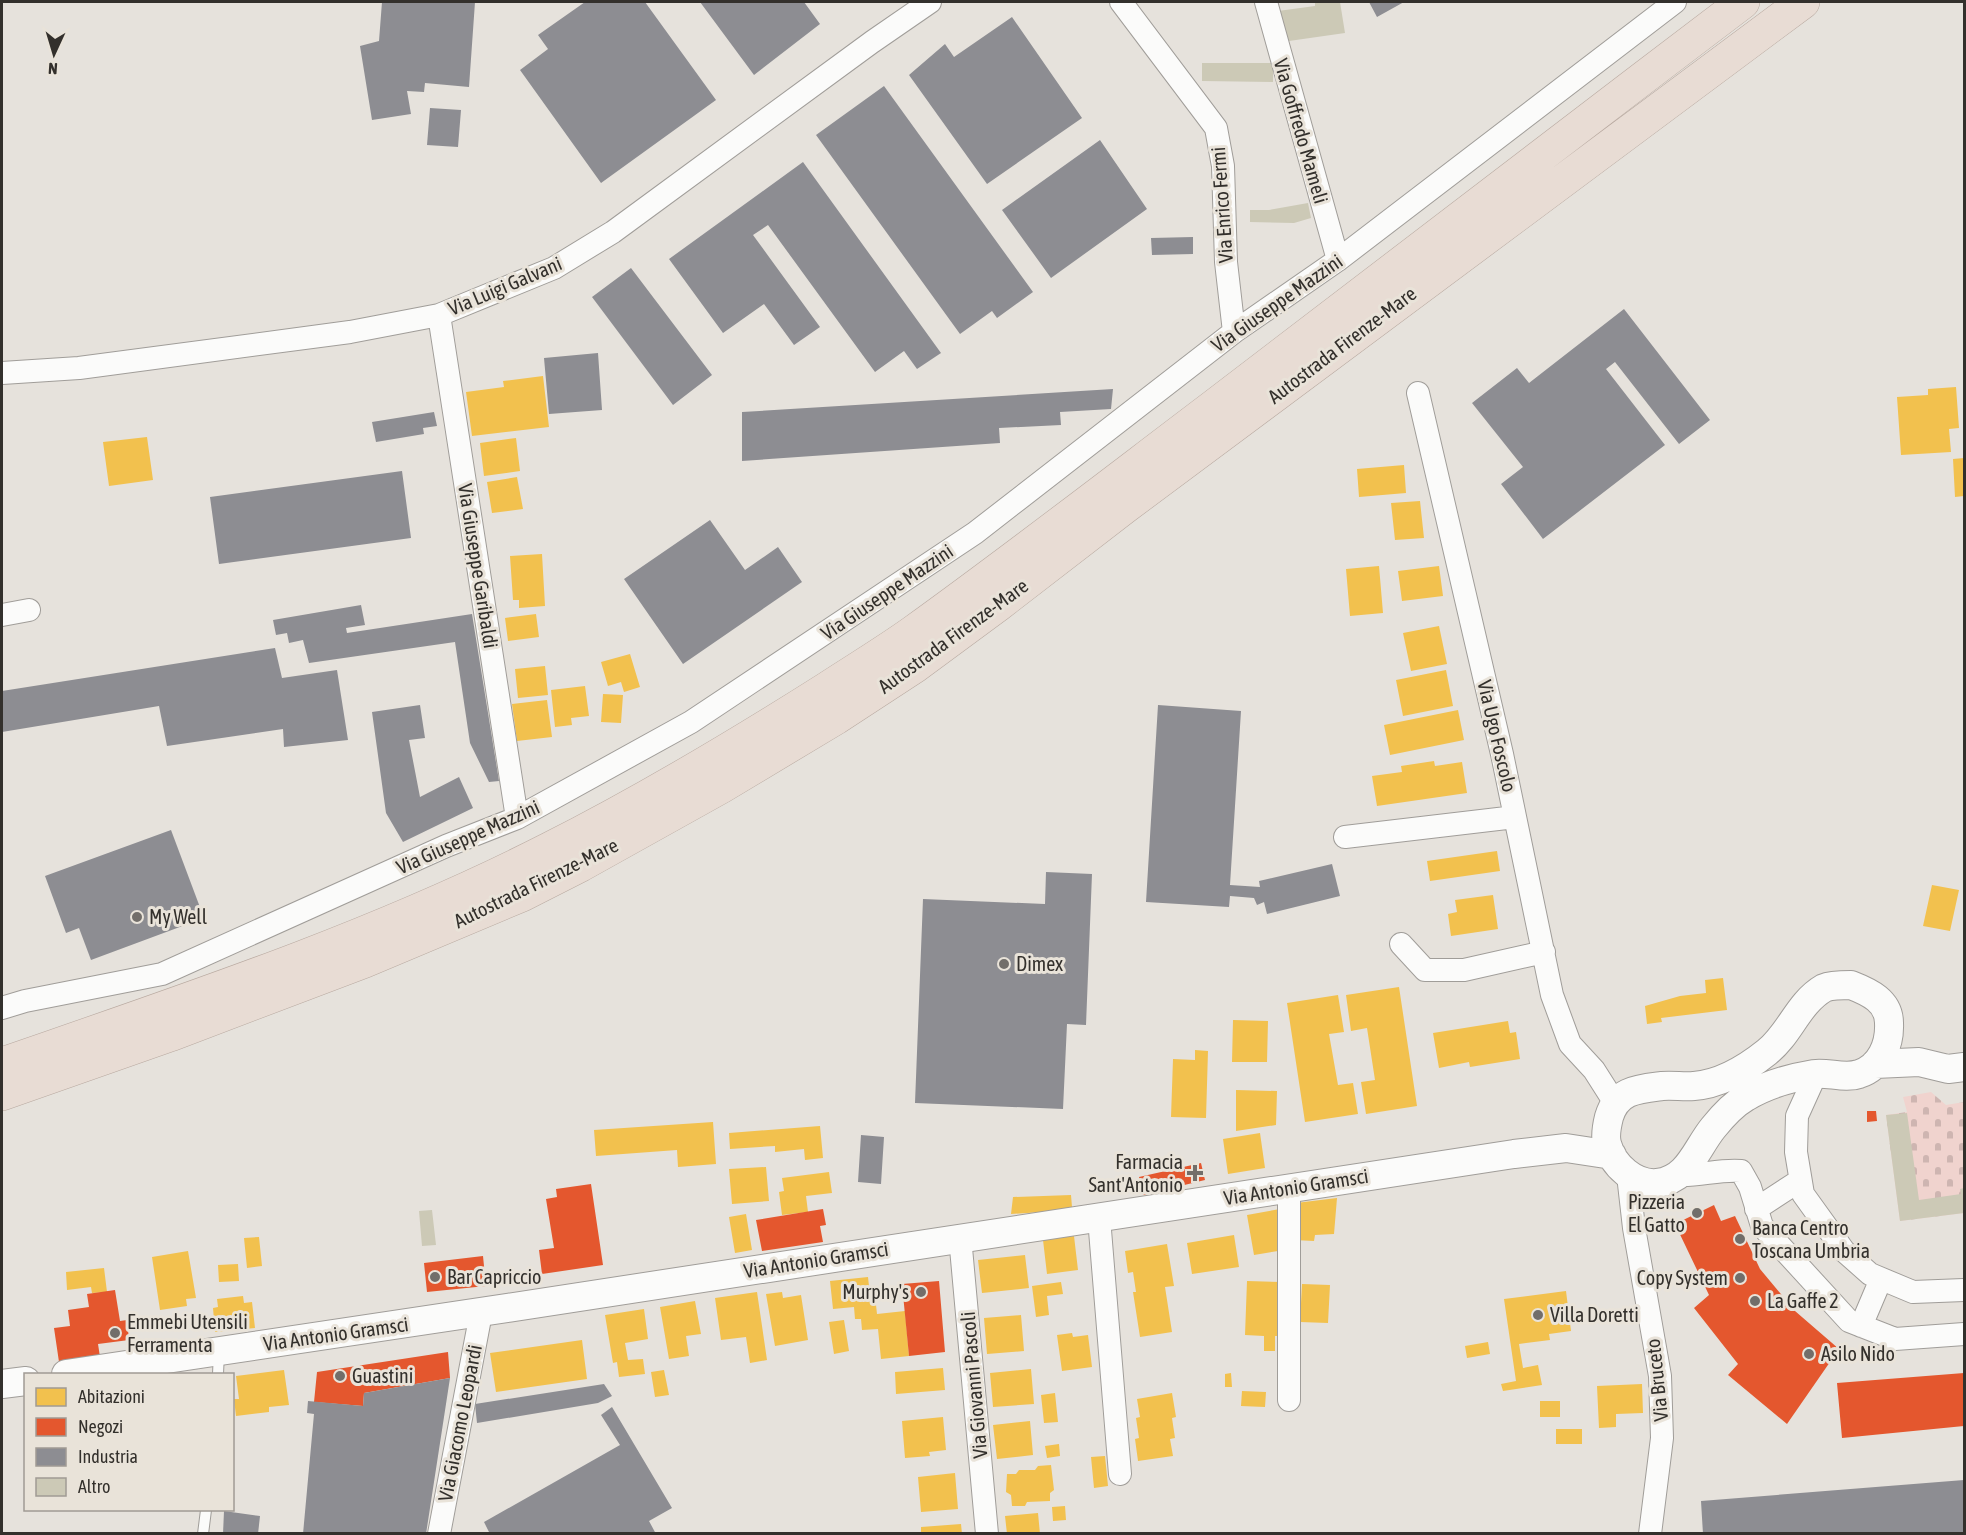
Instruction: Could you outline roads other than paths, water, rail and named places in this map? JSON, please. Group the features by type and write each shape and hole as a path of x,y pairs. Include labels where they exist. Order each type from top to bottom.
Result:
{"highway":[{"name":"Autostrada Firenze-Mare","path":"2,1064 164,1008 358,935 482,882 551,849 700,767 776,721 919,628 1163,445 1743,2"},
{"name":"Autostrada Firenze-Mare","path":"2,1094 170,1035 355,965 522,895 581,865 731,781 914,667 1803,2"}],"street":[{"name":"Via Luigi Galvani","path":"2,373 79,368 350,332 439,315 554,268 614,232 930,2"},
{"name":"Via Enrico Fermi","path":"1122,2 1216,128 1223,166 1226,262 1234,332"},
{"name":"Via Goffredo Mameli","path":"1266,2 1338,260"},
{"name":"Via Giuseppe Mazzini","path":"2,1008 25,1001 162,974 446,846 517,818 692,722 975,533 1234,332 1338,260 1675,2"},
{"name":"Via Giuseppe Garibaldi","path":"439,315 517,818"},
{"name":"Via Ugo Foscolo","path":"1418,393 1515,817 1552,995 1570,1044 1594,1070 1611,1114"},
{"path":"2,615 29,610"},
{"path":"1345,837 1515,817"},
{"path":"1401,944 1425,970 1464,970 1544,952"},
{"path":"1634,1228 1667,1179 1692,1162 1713,1128 1744,1098 1774,1082 1816,1074 1859,1074 1875,1064 1886,1050 1890,1033 1889,1015 1879,999 1851,984 1826,987 1804,1004 1787,1031 1768,1052 1730,1076 1711,1083 1693,1086 1639,1088"},
{"path":"1890,1033 1919,1062"},
{"path":"1875,1064 1919,1062 1948,1069 1965,1067"},
{"name":"Via Ugo Foscolo","path":"1594,1070 1639,1088"},
{"path":"1816,1074 1797,1116 1796,1152 1799,1181 1803,1194 1844,1251 1870,1274 1913,1292 1965,1290"},
{"name":"Via Antonio Gramsci","path":"1566,1148 1611,1114 1624,1093 1639,1088"},
{"path":"1611,1114 1607,1143 1620,1165"},
{"name":"Via Antonio Gramsci","path":"80,1373 218,1363 481,1313 960,1237 1566,1148 1620,1165 1643,1182 1667,1179"},
{"name":"Via Bruceto","path":"1620,1165 1634,1228 1660,1376 1662,1438 1650,1533"},
{"path":"1667,1179 1726,1170 1741,1171 1750,1187 1762,1226 1849,1322 1895,1339 1965,1334"},
{"path":"1756,1209 1799,1181"},
{"path":"1289,1188 1289,1400"},
{"path":"1099,1218 1120,1474"},
{"name":"Via Giovanni Pascoli","path":"960,1237 987,1533"},
{"path":"1861,1326 1881,1279"},
{"name":"Via Giacomo Leopardi","path":"439,1533 481,1313"},
{"path":"2,1384 24,1381"}],"lane":[{"path":"203,1533 206,1511"}],"place":[{"name":"My Well","path":"137,917"},
{"name":"Dimex","path":"1004,964"},
{"name":"Farmacia Sant'Antonio","path":"1195,1173"},
{"name":"Pizzeria El Gatto","path":"1697,1213"},
{"name":"Banca Centro Toscana Umbria","path":"1740,1239"},
{"name":"Bar Capriccio","path":"435,1277"},
{"name":"Copy System","path":"1740,1278"},
{"name":"Murphy's","path":"921,1292"},
{"name":"La Gaffe 2","path":"1755,1301"},
{"name":"Villa Doretti","path":"1538,1315"},
{"name":"Emmebi Utensili Ferramenta","path":"115,1333"},
{"name":"Asilo Nido","path":"1809,1354"},
{"name":"Guastini","path":"340,1376"}]}
